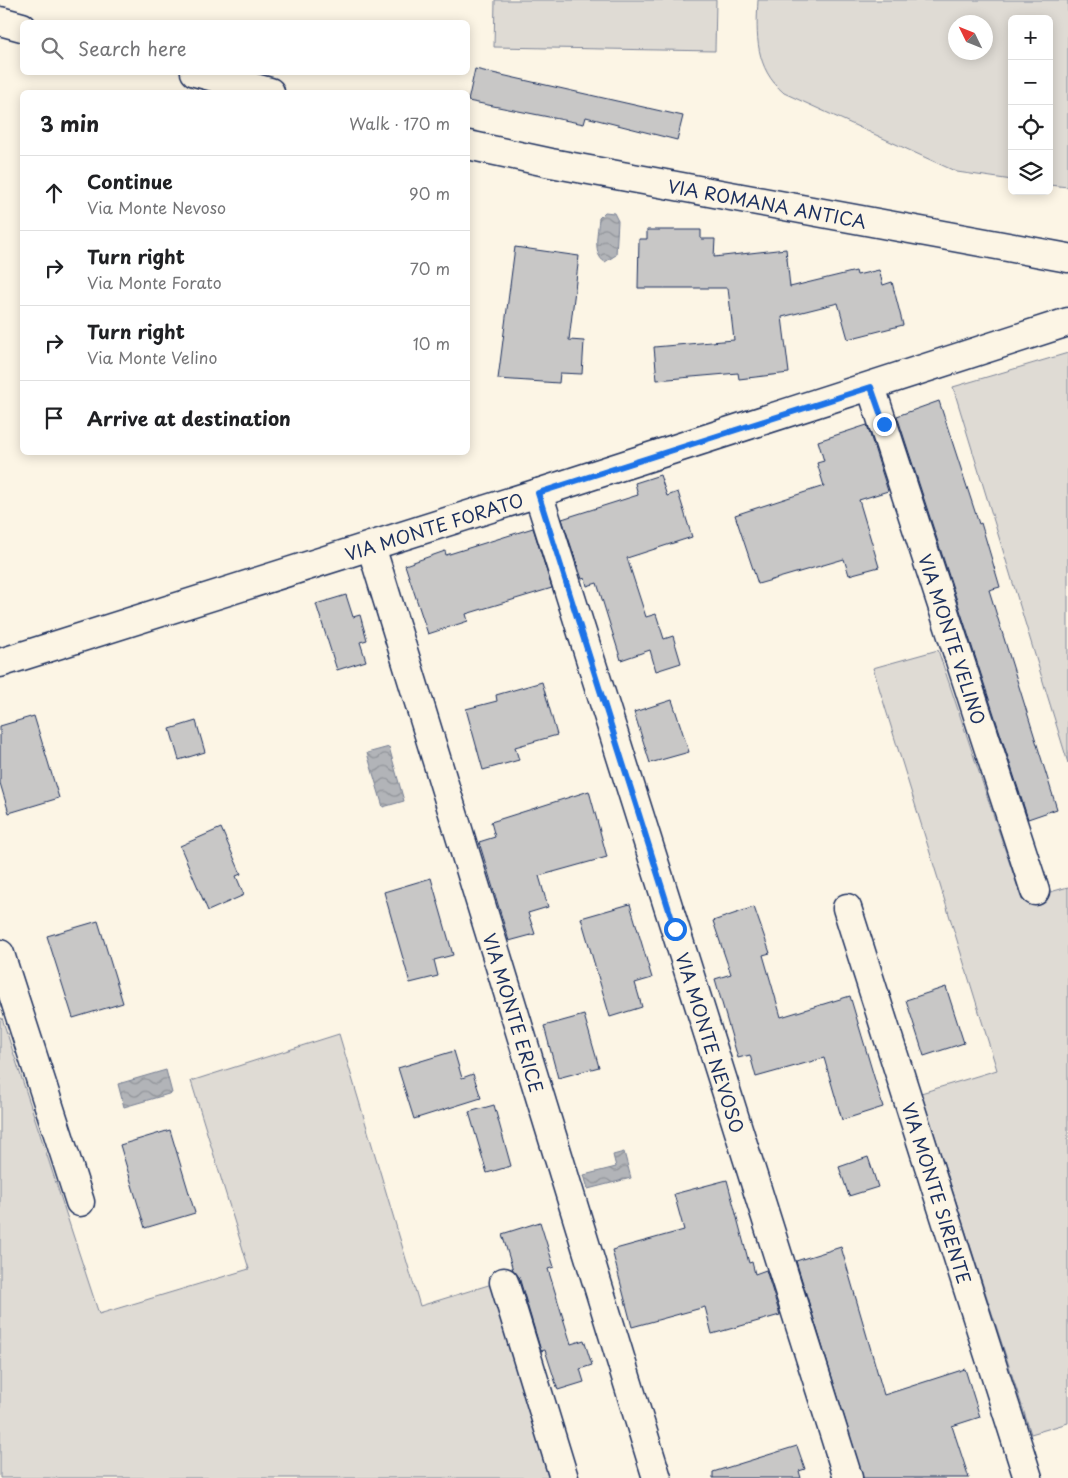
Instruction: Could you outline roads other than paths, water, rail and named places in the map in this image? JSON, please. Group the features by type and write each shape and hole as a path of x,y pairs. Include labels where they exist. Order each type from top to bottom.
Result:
{"street":[{"path":"0,21 20,26"},
{"path":"206,75 262,90"},
{"name":"VIA ROMANA ANTICA","path":"470,145 551,163 1068,258"},
{"name":"VIA MONTE FORATO","path":"0,662 871,387 1068,322"},
{"name":"VIA MONTE VELINO","path":"871,387 1035,891"},
{"name":"VIA MONTE NEVOSO","path":"538,493 848,1478"},
{"name":"VIA MONTE ERICE","path":"371,546 658,1478"},
{"name":"VIA MONTE SIRENTE","path":"847,908 1028,1478"},
{"path":"0,954 80,1202"},
{"path":"504,1282 564,1478"}],"water":[{"path":"605,212 614,213 618,221 616,255 605,262 598,254 597,242 599,218"},
{"path":"389,747 404,801 383,807 367,753"},
{"path":"166,1070 172,1093 124,1107 118,1084"},
{"path":"624,1152 631,1178 588,1189 584,1175 616,1167 613,1155"}]}
